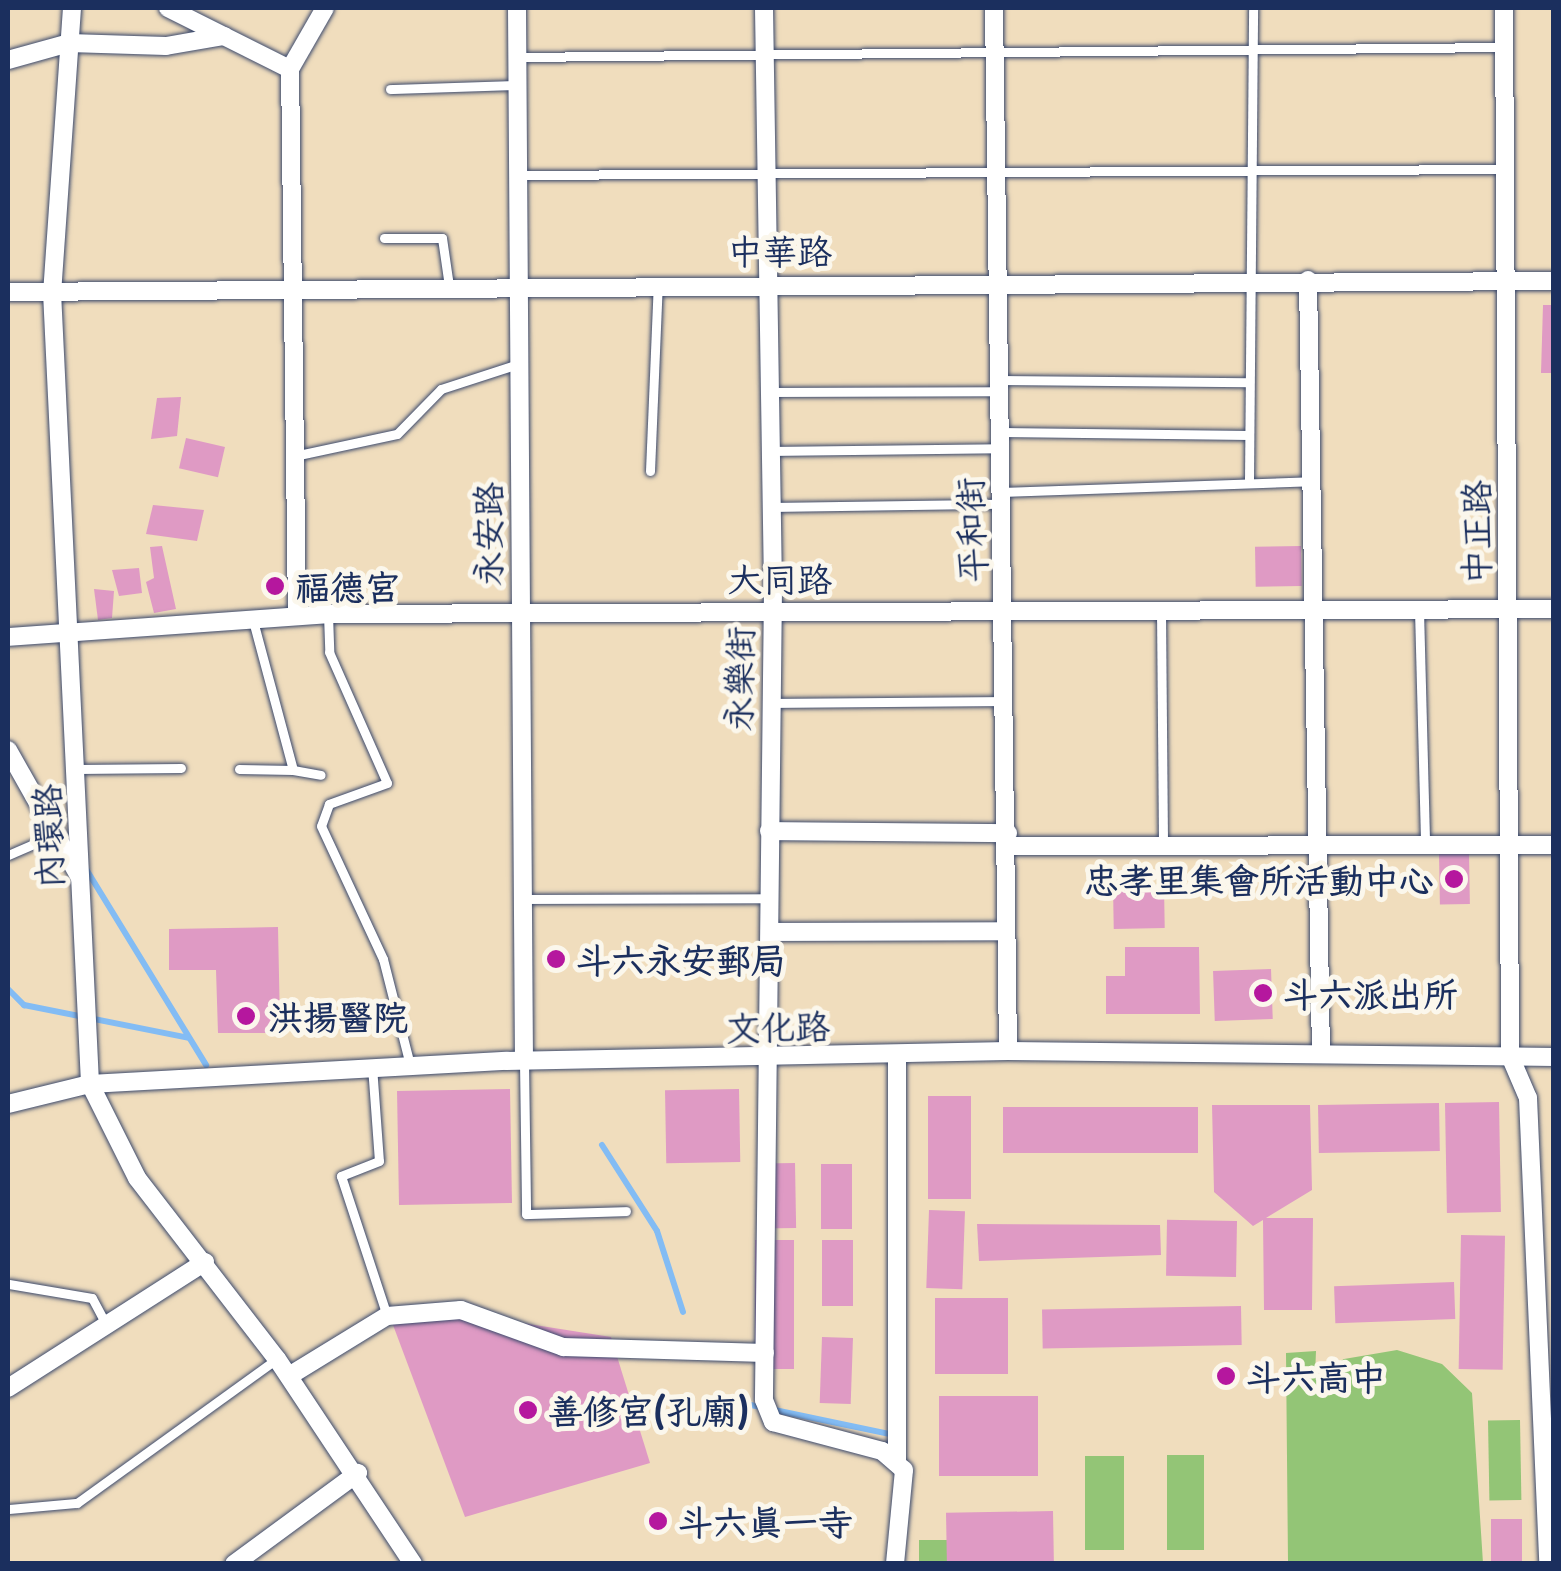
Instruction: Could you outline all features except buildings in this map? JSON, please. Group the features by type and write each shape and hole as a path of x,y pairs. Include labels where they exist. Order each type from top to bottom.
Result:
{"street":[{"name":"內環路","path":"72,8 52,292 90,1084 137,1178 277,1359 358,1473 413,1564"},
{"path":"168,8 290,69"},
{"path":"297,614 290,69 325,8"},
{"name":"永安路","path":"517,8 524,1061"},
{"name":"永樂街","path":"764,8 764,392 772,610 768,703 770,932 764,1400 772,1422 897,1462"},
{"name":"平和街","path":"994,8 1000,498 1007,702 1008,1051"},
{"name":"中正路","path":"1504,8 1510,1056"},
{"path":"8,60 68,43 166,46 224,36"},
{"path":"1308,280 1313,845 1320,1052"},
{"name":"中華路","path":"8,292 766,281 1554,281"},
{"name":"大同路","path":"8,637 297,614 1554,609"},
{"path":"8,750 82,882"},
{"path":"769,831 1163,848 1508,843 1554,846"},
{"path":"770,932 1005,931"},
{"name":"文化路","path":"8,1104 90,1084 410,1064 1008,1051 1554,1056"},
{"path":"895,1564 904,1507 897,1462 897,1055"},
{"path":"1510,1056 1528,1098 1532,1297 1548,1564"},
{"path":"8,1388 205,1262"},
{"path":"289,1376 387,1316 461,1310 563,1347 765,1352"},
{"path":"234,1564 358,1473"}],"lane":[{"path":"1249,480 1253,8"},
{"path":"517,57 1504,46"},
{"path":"390,88 518,85"},
{"path":"519,174 1506,169"},
{"path":"384,238 442,238 449,286"},
{"path":"650,471 658,283"},
{"path":"294,456 397,434 442,389 520,363"},
{"path":"764,392 1248,382"},
{"path":"766,451 1001,440 1248,435"},
{"path":"767,508 1000,498 1249,480 1310,481"},
{"path":"1161,610 1163,848"},
{"path":"1419,610 1425,845"},
{"path":"328,614 329,652 386,783 329,804 321,826 383,959 410,1064"},
{"path":"252,616 293,770"},
{"path":"768,703 1007,702"},
{"path":"77,769 181,768"},
{"path":"240,769 321,775"},
{"path":"8,855 57,834"},
{"path":"522,898 768,898"},
{"path":"524,1061 526,1214 626,1211"},
{"path":"372,1066 378,1161 341,1176 387,1316"},
{"path":"8,1284 92,1298 107,1326"},
{"path":"1532,1297 1554,1296"},
{"path":"8,1509 78,1502 277,1359"}],"green space":[{"path":"1397,1350 1442,1364 1472,1393 1483,1563 1288,1563 1286,1353 1316,1351 1315,1376 1344,1359"},
{"path":"1520,1420 1521,1500 1489,1501 1488,1421"},
{"path":"1167,1455 1204,1455 1204,1550 1167,1550"},
{"path":"1085,1456 1124,1456 1124,1550 1085,1550"},
{"path":"919,1540 957,1540 957,1563 919,1563"}],"waterway":[{"path":"86,869 206,1065"},
{"path":"8,989 24,1005 189,1038"},
{"path":"602,1145 657,1231 683,1312"},
{"path":"746,1404 889,1434"}],"place":[{"name":"福德宮","path":"275,586"},
{"name":"忠孝里集會所活動中心","path":"1454,879"},
{"name":"斗六永安郵局","path":"556,959"},
{"name":"斗六派出所","path":"1263,993"},
{"name":"洪揚醫院","path":"246,1016"},
{"name":"斗六高中","path":"1226,1376"},
{"name":"善修宮(孔廟)","path":"528,1410"},
{"name":"斗六真一寺","path":"658,1521"}]}
